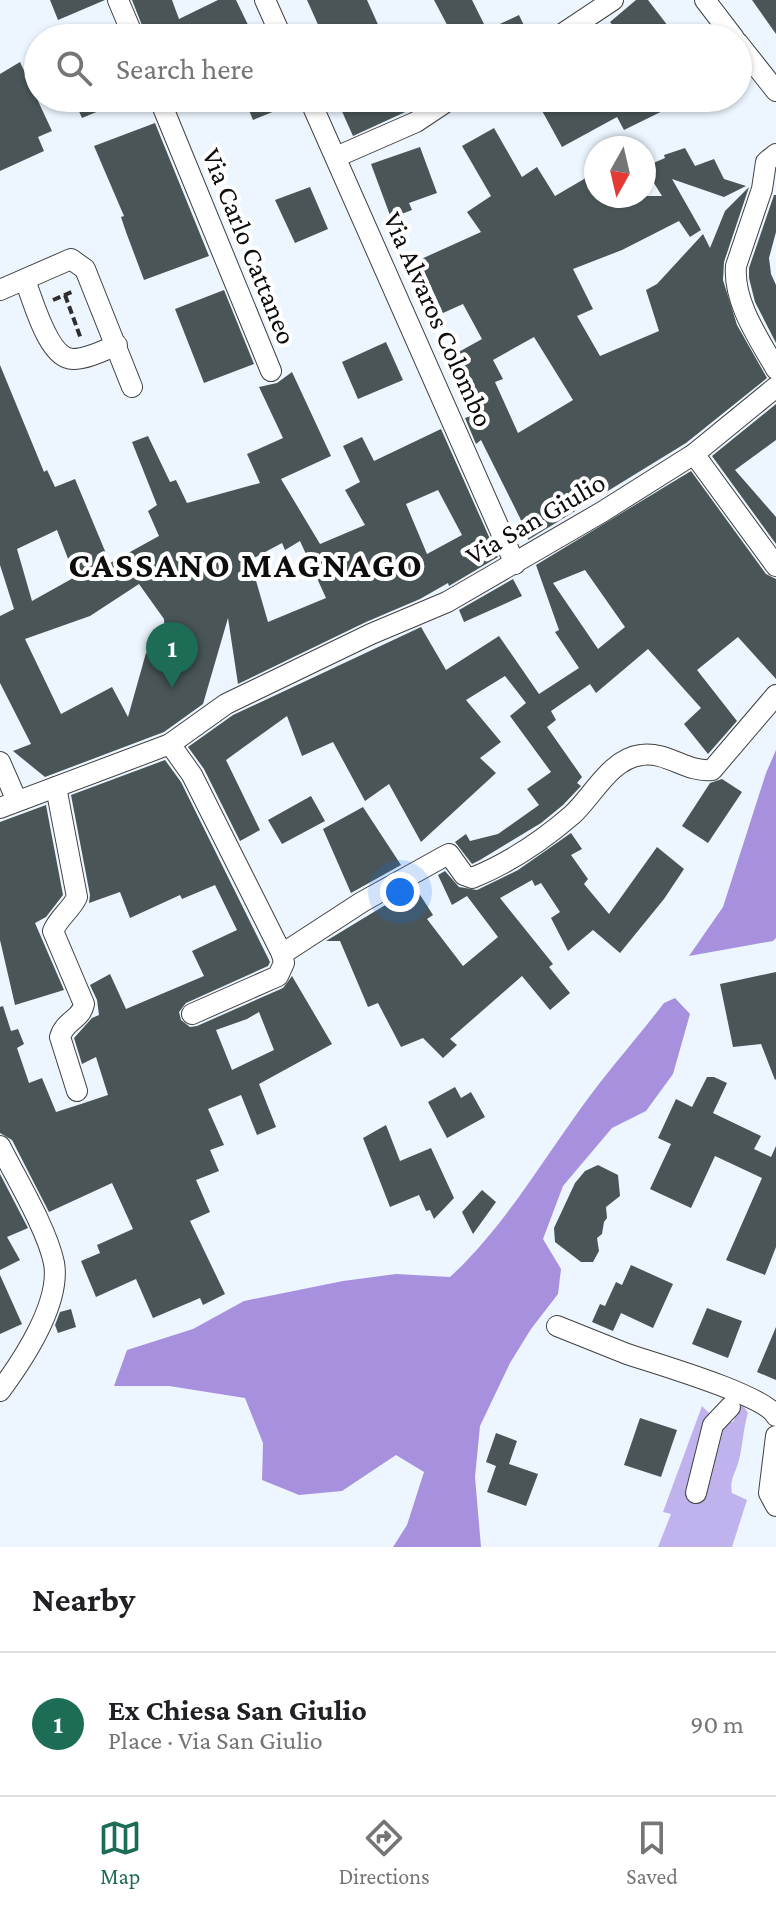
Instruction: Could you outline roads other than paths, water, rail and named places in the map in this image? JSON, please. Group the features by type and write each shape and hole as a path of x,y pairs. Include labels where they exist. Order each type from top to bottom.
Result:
{"street":[{"path":"118,0 128,24"},
{"path":"265,0 276,24"},
{"path":"577,24 613,0"},
{"path":"705,0 724,24"},
{"path":"752,60 776,91"},
{"name":"Via Carlo Cattaneo","path":"165,112 271,371"},
{"name":"Via Alvaros Colombo","path":"315,112 515,564"},
{"path":"336,157 416,122 431,112"},
{"path":"776,154 766,162 762,189 736,266 735,278 754,328 776,369"},
{"path":"0,290 71,259 85,269 132,387"},
{"path":"25,280 52,346 61,356 72,359 88,356 117,345"},
{"name":"Via San Giulio","path":"8,805 170,744 226,704 371,634 447,602 694,454 776,387"},
{"path":"694,454 776,566"},
{"path":"282,954 362,902 449,854 464,875 472,878 510,860 572,815 618,763 639,755 659,755 701,772 712,770 776,695"},
{"path":"170,744 205,799 284,963 278,976 192,1014"},
{"path":"0,762 8,805"},
{"path":"56,787 77,897 53,931 84,1004 79,1015 63,1029 60,1037 77,1091"},
{"path":"0,1146 41,1229 54,1265 50,1306 17,1367 0,1391"},
{"path":"557,1326 762,1403 776,1416"},
{"path":"696,1493 713,1425 730,1407"},
{"path":"776,1436 769,1493 776,1506"}],"place":[{"name":"Ex Chiesa San Giulio","path":"172,688"}],"district":[{"name":"CASSANO MAGNAGO","path":"246,564"}]}
